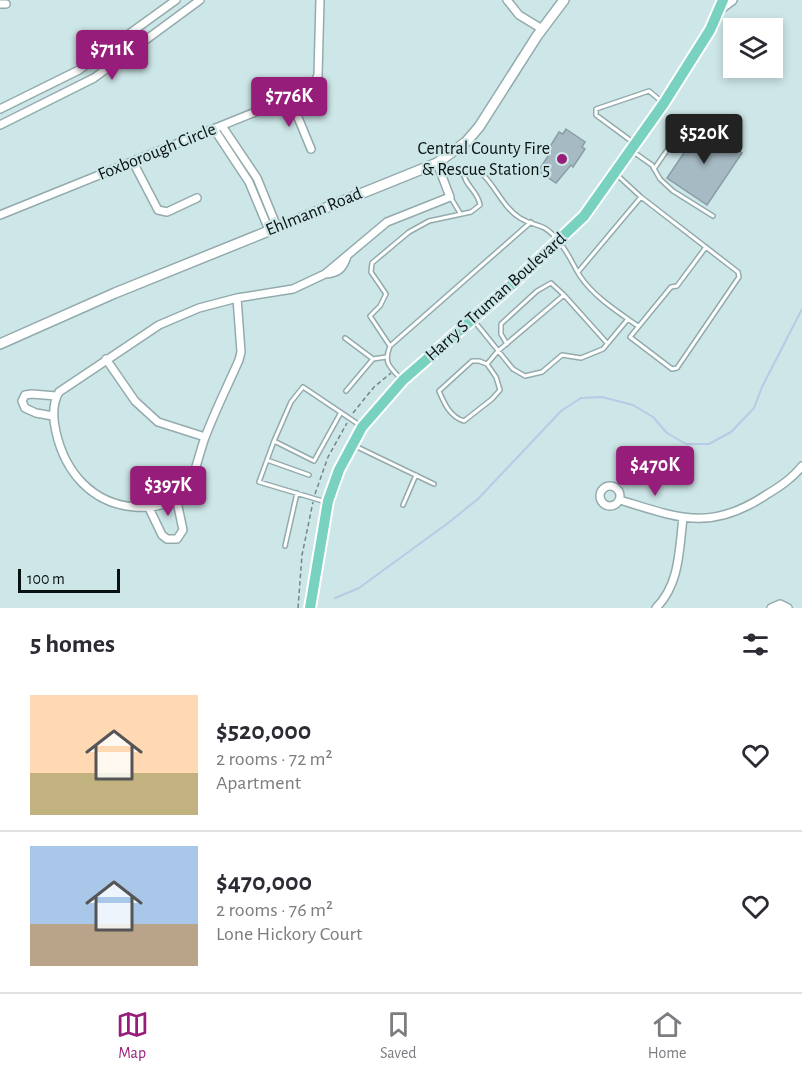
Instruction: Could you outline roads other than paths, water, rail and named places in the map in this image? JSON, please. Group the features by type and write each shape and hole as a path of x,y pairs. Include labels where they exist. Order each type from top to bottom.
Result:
{"main road":[{"name":"Harry S Truman Boulevard","path":"310,608 328,502 339,470 362,427 403,380 558,242 584,216 664,103 710,30 722,5"}],"street":[{"path":"0,109 79,69 176,0"},
{"path":"0,125 94,78 200,0"},
{"name":"Foxborough Circle","path":"0,215 290,98 313,86 318,75 320,0"},
{"path":"507,0 519,15 542,29"},
{"name":"Ehlmann Road","path":"0,344 273,228 437,163 466,142 479,127 542,29 564,0"},
{"path":"722,5 732,0"},
{"path":"161,11 171,22"},
{"path":"290,98 311,149"},
{"path":"222,126 256,178 273,228"},
{"path":"214,129 249,182 273,228"},
{"path":"133,162 158,210 167,212 197,198"},
{"path":"237,298 241,352 239,360 184,492 164,505 149,507 119,506 98,496 78,480 59,447 53,416 56,396 59,392 159,325 199,308 237,298 293,289 325,274 387,222 450,197 437,163"},
{"path":"106,359 135,401 158,422 205,437"},
{"path":"53,416 36,413 25,408 22,402 25,395 56,396"},
{"path":"620,500 683,518 699,520 734,514 788,481 802,466"},
{"path":"149,507 162,535 167,539 177,539 183,530 176,497"},
{"path":"656,608 663,601 675,578 683,518"},
{"path":"663,601 668,608"},
{"path":"771,608 780,604 788,608"}],"lane":[{"path":"664,103 648,91 596,109 596,115 634,147 672,191 713,216"},
{"path":"654,169 690,117"},
{"path":"390,346 370,316 380,306 386,294 371,272 372,263 409,232 429,221 452,218 460,213 471,212 480,205 478,196 464,178 462,171 471,167 481,171 519,217 545,226 571,256 578,272 597,295 638,327"},
{"path":"615,173 641,197 706,247 738,272 739,277 677,368 672,369 630,338 671,287 677,286 706,247"},
{"path":"450,197 460,213"},
{"path":"578,272 641,197"},
{"path":"403,380 392,369 386,357 390,346 531,222"},
{"path":"507,344 501,334 501,324 537,291 551,283 607,343"},
{"path":"486,364 564,295"},
{"path":"473,319 513,369 525,375 542,372 562,355 581,358 603,349 628,319"},
{"path":"345,338 373,359"},
{"path":"346,391 373,359 386,357"},
{"path":"472,361 486,364 496,377 500,390 464,421 457,419 445,405 439,391 472,361"},
{"path":"328,502 259,482 291,402 303,387 362,427"},
{"path":"274,441 314,461 340,414"},
{"path":"352,444 435,484"},
{"path":"267,460 309,475"},
{"path":"403,506 416,475"},
{"path":"285,546 297,493"}],"waterway":[{"path":"335,598 359,588 478,499 561,411 581,398 602,397 633,405 653,417 667,433 686,444 709,444 731,432 754,408 762,387 802,309"}],"place":[{"name":"Central County Fire & Rescue Station 5","path":"562,159"}]}
